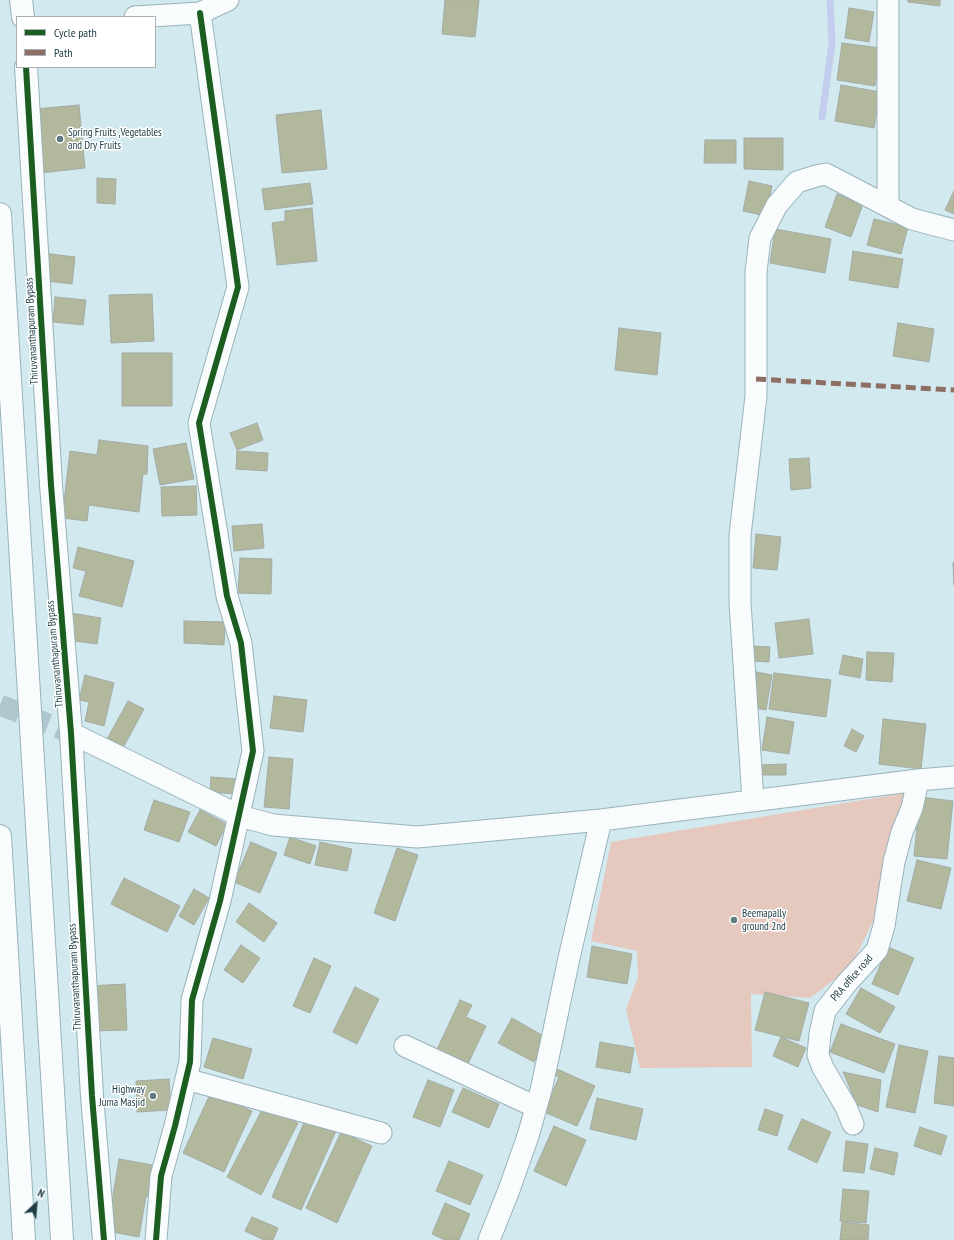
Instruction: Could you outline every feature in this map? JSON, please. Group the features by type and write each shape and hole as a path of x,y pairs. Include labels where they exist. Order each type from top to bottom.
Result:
{"main road":[{"path":"21,0 23,16"},
{"name":"Thiruvananthapuram Bypass","path":"26,68 51,485 72,733 92,1096 104,1240"},
{"path":"0,214 62,1240"},
{"path":"0,836 24,1240"}],"street":[{"path":"151,16 200,13 228,0"},
{"path":"888,0 888,206"},
{"path":"156,1240 160,1176 175,1126 190,1062 192,1000 220,901 240,816 253,751 241,643 227,596 199,423 238,287 200,13"},
{"path":"754,800 740,603 740,535 756,396 756,272 760,238 777,205 797,182 826,174 912,219 954,230"},
{"path":"72,733 240,816 273,826 417,837 601,820 918,780 954,777"},
{"name":"PRA office road","path":"853,1124 846,1107 823,1068 818,1055 820,1034 825,1011 846,984 877,950 884,926 894,862 902,832 912,808 918,780"},
{"path":"489,1240 509,1190 528,1136 536,1107 601,820"},
{"path":"405,1046 536,1107"},
{"path":"186,1079 381,1133"}],"shaded area":[{"name":"Beemapally ground 2nd","path":"905,793 884,899 850,968 810,998 751,994 752,1067 640,1068 626,1009 638,977 637,951 591,941 611,842"}],"building":[{"path":"445,0 479,0 475,37 442,34"},
{"path":"908,0 940,0 940,6 908,2"},
{"path":"849,8 874,12 869,42 845,38"},
{"path":"842,43 881,48 875,86 837,80"},
{"path":"841,85 880,92 874,128 835,121"},
{"name":"Spring Fruits ,Vegetables and Dry Fruits","path":"79,105 85,168 41,173 35,109"},
{"path":"321,110 327,169 282,173 276,115"},
{"path":"744,138 783,138 783,170 744,169"},
{"path":"705,140 736,140 736,163 704,163"},
{"path":"97,178 116,179 115,204 97,203"},
{"path":"749,181 772,186 766,216 743,211"},
{"path":"310,183 313,204 265,210 262,189"},
{"path":"954,191 954,214 945,210"},
{"path":"837,194 863,204 851,237 825,227"},
{"path":"312,208 317,261 277,265 272,223 285,221 285,211"},
{"path":"874,219 908,227 901,254 867,245"},
{"path":"775,229 831,239 825,273 770,263"},
{"path":"853,251 903,259 898,288 849,280"},
{"path":"43,253 75,257 72,284 39,280"},
{"path":"152,294 154,341 111,343 109,295"},
{"path":"55,297 86,300 83,325 53,322"},
{"path":"898,323 934,329 929,362 893,356"},
{"path":"619,328 661,333 657,375 615,370"},
{"path":"122,353 172,353 172,406 122,406"},
{"path":"257,423 263,440 237,450 230,433"},
{"path":"99,440 148,446 147,474 143,474 139,512 89,505 87,521 62,518 70,451 97,455"},
{"path":"186,443 194,479 160,485 153,449"},
{"path":"237,451 268,453 267,471 236,469"},
{"path":"809,458 811,488 791,490 789,459"},
{"path":"196,486 197,515 162,516 161,487"},
{"path":"262,524 264,548 234,551 232,526"},
{"path":"756,534 781,537 777,570 753,568"},
{"path":"78,547 134,561 122,607 79,596 86,571 73,568"},
{"path":"240,558 272,559 271,594 238,593"},
{"path":"953,563 954,563 954,585"},
{"path":"71,613 101,618 97,644 67,640"},
{"path":"809,619 813,654 779,658 775,623"},
{"path":"184,621 225,622 224,645 184,643"},
{"path":"754,646 770,647 769,662 753,661"},
{"path":"867,652 894,653 892,682 866,680"},
{"path":"843,655 863,659 860,678 839,674"},
{"path":"757,672 772,675 766,710 750,707"},
{"path":"774,673 831,680 826,717 769,709"},
{"path":"85,675 114,683 104,726 85,721 89,702 79,700"},
{"path":"274,696 307,700 303,732 270,728"},
{"path":"128,701 144,709 123,748 107,739"},
{"path":"767,717 794,722 789,754 762,750"},
{"path":"883,719 926,724 921,769 879,764"},
{"path":"852,729 864,736 856,752 844,746"},
{"path":"269,757 293,759 289,809 264,807"},
{"path":"786,764 786,775 761,775 761,765"},
{"path":"211,777 238,779 237,794 210,792"},
{"path":"920,797 953,801 947,859 914,856"},
{"path":"154,800 190,812 179,842 144,830"},
{"path":"200,810 227,824 216,846 188,832"},
{"path":"290,837 316,846 310,864 284,855"},
{"path":"251,842 277,853 260,893 234,882"},
{"path":"320,842 352,849 347,871 315,865"},
{"path":"397,848 418,855 395,921 374,913"},
{"path":"917,860 951,868 941,909 907,901"},
{"path":"124,878 180,906 167,932 111,904"},
{"path":"194,889 209,898 194,925 179,916"},
{"path":"249,903 277,923 264,942 236,922"},
{"path":"241,945 260,958 243,983 224,970"},
{"path":"592,946 632,954 627,984 587,977"},
{"path":"888,947 914,958 898,995 872,984"},
{"path":"314,958 331,966 310,1013 293,1006"},
{"path":"125,984 127,1030 92,1031 89,986"},
{"path":"355,987 379,999 357,1044 333,1032"},
{"path":"861,988 895,1007 880,1033 846,1014"},
{"path":"765,992 809,1003 799,1041 755,1030"},
{"path":"460,1000 472,1005 466,1017 486,1026 465,1070 434,1056"},
{"path":"512,1018 547,1038 534,1062 498,1043"},
{"path":"841,1024 895,1044 884,1073 830,1052"},
{"path":"781,1037 806,1048 798,1067 773,1056"},
{"path":"213,1038 252,1049 243,1079 204,1067"},
{"path":"600,1042 634,1048 630,1073 596,1067"},
{"path":"899,1045 928,1051 915,1113 886,1107"},
{"path":"939,1056 954,1058 954,1106 934,1103"},
{"path":"555,1068 595,1086 577,1126 544,1112 559,1077 552,1074"},
{"path":"843,1072 881,1080 878,1112 857,1105"},
{"name":"Highway Juma Masjid","path":"169,1079 171,1110 137,1112 136,1081"},
{"path":"428,1080 454,1090 440,1127 413,1117"},
{"path":"463,1088 499,1104 489,1128 452,1112"},
{"path":"211,1092 252,1111 224,1172 183,1153"},
{"path":"597,1098 643,1109 636,1140 590,1129"},
{"path":"264,1106 298,1123 261,1195 227,1177"},
{"path":"765,1109 783,1115 777,1136 758,1130"},
{"path":"306,1118 336,1131 301,1210 272,1197"},
{"path":"802,1119 831,1132 817,1163 788,1149"},
{"path":"554,1126 586,1140 566,1186 534,1171"},
{"path":"920,1127 947,1136 941,1155 914,1146"},
{"path":"341,1132 372,1146 337,1223 306,1208"},
{"path":"846,1141 868,1144 864,1173 843,1171"},
{"path":"875,1148 898,1153 894,1175 870,1169"},
{"path":"119,1159 153,1165 139,1237 107,1231"},
{"path":"449,1161 483,1175 470,1205 436,1191"},
{"path":"843,1189 869,1191 866,1223 840,1221"},
{"path":"445,1203 470,1214 459,1240 445,1240 432,1234"},
{"path":"252,1217 278,1228 273,1240 264,1240 245,1231"},
{"path":"842,1222 869,1225 868,1240 840,1240"}],"waterway":[{"path":"822,117 832,43 830,0"}],"tunnel":[{"path":"0,705 71,733"}],"marked path":[{"path":"756,379 954,390"}],"cycle path":[{"path":"156,1240 161,1176 175,1126 190,1062 192,1000 220,901 253,751 241,643 227,596 199,423 238,287 200,13"},
{"path":"26,68 51,485 71,733 92,1096 104,1240"}],"place":[{"name":"Spring Fruits ,Vegetables and Dry Fruits","path":"60,139"},
{"name":"Beemapally ground 2nd","path":"734,920"},
{"name":"Highway Juma Masjid","path":"153,1096"}]}
